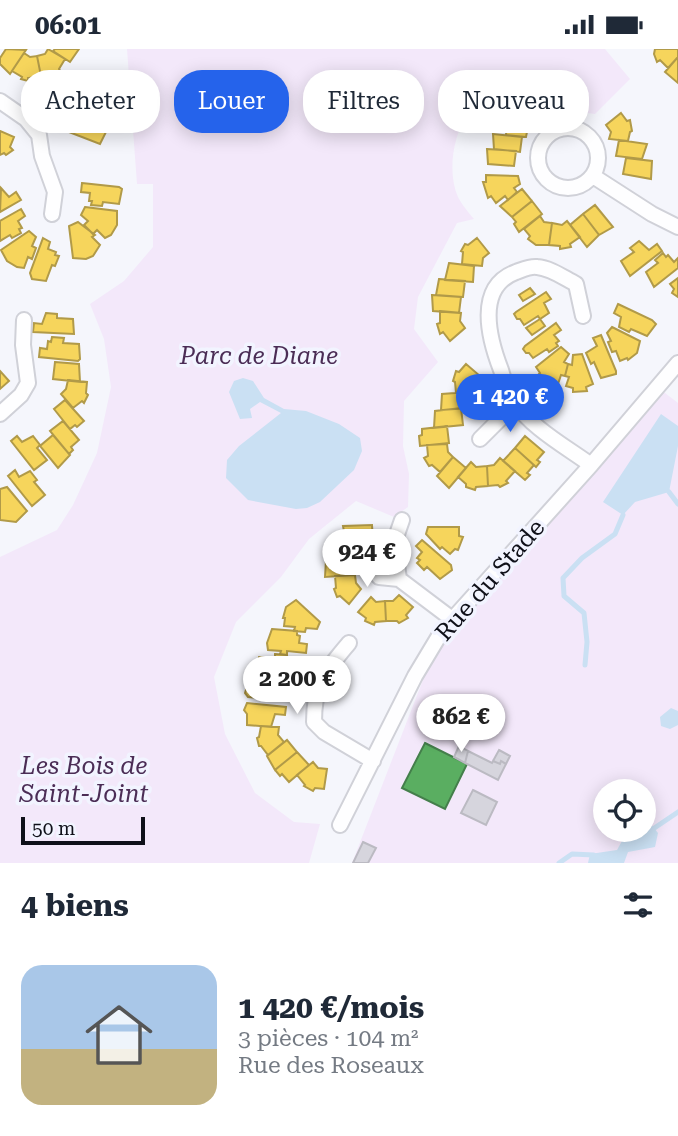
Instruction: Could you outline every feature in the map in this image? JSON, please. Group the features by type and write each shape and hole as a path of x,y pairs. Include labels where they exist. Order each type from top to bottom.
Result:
{"street":[{"path":"0,101 26,119 39,135 42,156 55,192 52,214"},
{"path":"565,128 584,133 597,148 598,157 593,176 577,188 557,187 542,174 538,164 541,145 547,136 565,128"},
{"path":"593,176 652,214 678,227"},
{"path":"583,316 576,284 536,267 507,275 495,284 489,308 489,329 512,400 539,428 592,464"},
{"path":"0,414 21,395 28,383 23,345 24,320"},
{"name":"Rue du Stade","path":"340,825 415,676 442,631 592,464 678,363"},
{"path":"480,439 516,403"},
{"path":"399,579 394,543 402,520"},
{"path":"394,543 374,560 373,569 379,577 399,579 452,619"},
{"path":"349,643 321,678 314,700 314,722 324,732 373,761"}],"green space":[{"name":"Parc de Diane","path":"127,49 605,49 630,79 595,114 589,113 589,70 438,70 438,133 459,133 452,164 453,181 458,197 474,219 457,223 418,297 414,329 438,362 404,401 403,446 409,474 408,507 394,517 356,501 309,539 281,577 236,622 214,677 225,734 255,793 294,822 320,824 309,863 0,863 0,557 57,530 73,505 97,453 111,387 104,339 90,304 124,281 153,247 153,184 137,184 133,133 160,133 160,70 129,70"},
{"path":"656,386 678,403 678,863 352,863 442,631"}],"water":[{"path":"243,378 253,381 264,398 284,409 306,411 339,424 360,438 362,451 354,470 320,502 307,508 296,509 248,500 226,478 227,460 239,446 281,413 260,402 250,409 252,418 240,419 229,392 234,381"},
{"path":"661,414 678,426 678,446 669,492 635,502 623,515 603,502"},
{"path":"671,708 678,711 678,725 670,729 661,726 660,717"},
{"path":"656,831 658,833 655,847 628,852 624,863 588,863 590,854 617,850 621,842 656,842"}],"building: Logements":[{"path":"6,49 26,50 10,74 0,64 0,58"},
{"path":"48,49 65,59 60,70 40,70 37,56 45,54"},
{"path":"79,49 70,62 53,51"},
{"path":"655,49 678,49 678,57 668,68 660,60 657,62"},
{"path":"24,53 30,57 37,56 40,70 21,70 21,76 12,71"},
{"path":"678,57 678,83 665,72"},
{"path":"621,113 627,121 630,120 632,131 628,141 609,139 611,132 606,125"},
{"path":"0,131 14,137 10,147 13,150 6,155 0,155"},
{"path":"72,133 106,133 100,144"},
{"path":"506,133 527,133 526,137"},
{"path":"493,134 522,137 520,152 494,149"},
{"path":"619,140 647,144 642,159 616,156"},
{"path":"487,149 516,151 514,166 488,164"},
{"path":"626,158 652,161 651,179 623,174"},
{"path":"486,175 518,176 520,184 514,188 517,192 508,200 505,196 496,203 491,196 488,198 483,182 486,182"},
{"path":"82,183 119,187 122,189 119,204 103,202 102,206 91,205 90,193 81,192"},
{"path":"1,188 9,197 16,192 21,200 0,212"},
{"path":"522,189 532,201 512,217 500,206"},
{"path":"532,201 542,214 519,232 512,217"},
{"path":"595,205 613,227 599,235 583,214"},
{"path":"85,207 117,211 117,225 111,235 105,238 97,230 93,234 84,225 88,221 81,215"},
{"path":"21,209 25,216 18,221 22,228 19,229 21,233 0,241 0,221"},
{"path":"583,214 599,235 587,247 570,225"},
{"path":"540,216 544,222 552,223 549,245 536,245 528,239 530,236 524,229"},
{"path":"567,221 580,237 570,244 571,247 560,249 560,246 549,245 552,223 562,225"},
{"path":"78,222 95,235 92,237 100,245 93,256 86,259 73,258 69,226"},
{"path":"29,231 36,237 32,246 36,248 32,259 28,257 24,268 17,267 7,261 1,250"},
{"path":"43,238 50,242 48,249 59,256 46,281 32,279 30,273"},
{"path":"477,238 489,253 483,258 482,266 462,264 461,251 465,244 468,245"},
{"path":"639,241 649,250 657,244 662,251 630,276 621,261 634,252 630,248"},
{"path":"663,253 674,262 678,258 678,268 654,287 646,272 658,263 655,260"},
{"path":"449,263 474,266 473,282 445,280"},
{"path":"678,278 678,297 672,293 674,289 670,284"},
{"path":"439,279 465,281 463,297 436,295"},
{"path":"530,288 535,294 523,301 519,295"},
{"path":"546,292 551,299 544,303 549,313 524,325 514,314"},
{"path":"432,295 461,297 459,313 433,311"},
{"path":"618,304 656,324 647,336 619,327 621,317 614,313"},
{"path":"440,311 461,313 460,321 465,328 450,341 443,332 440,334 437,324 440,323"},
{"path":"46,313 57,314 57,318 73,319 74,334 33,332 34,323 42,324"},
{"path":"540,319 545,326 532,335 526,328"},
{"path":"556,323 561,330 554,335 559,341 556,343 558,346 533,358 526,353 523,349 525,346"},
{"path":"612,327 640,341 637,353 628,360 627,358 620,361 616,351 612,352 607,333"},
{"path":"601,335 616,374 601,378 594,362 591,364 586,353 597,346 593,338"},
{"path":"52,337 64,338 63,343 79,344 80,359 39,357 40,348 47,349 48,341 51,342"},
{"path":"561,347 569,354 564,362 568,364 565,376 561,375 558,384 546,383 538,375 540,373 536,367"},
{"path":"582,354 593,384 586,387 587,391 573,392 573,388 566,386 569,377 565,376 568,364 572,365 573,355"},
{"path":"55,362 79,364 80,382 53,379"},
{"path":"466,364 480,376 475,382 476,391 456,393 453,381 456,371 459,372"},
{"path":"0,371 9,381 0,389"},
{"path":"68,380 87,382 88,395 84,403 82,401 73,408 61,394 66,389"},
{"path":"468,392 469,408 441,410 442,394"},
{"path":"65,400 84,421 77,427 75,425 70,429 54,409"},
{"path":"461,408 463,425 434,428 435,411"},
{"path":"63,421 79,440 71,447 73,450 69,454 50,431"},
{"path":"447,426 449,443 420,446 419,436 422,435 422,429"},
{"path":"53,435 70,455 58,468 40,446"},
{"path":"17,436 22,442 33,436 40,445 37,448 47,460 34,470 11,441"},
{"path":"525,436 544,452 537,460 540,462 536,467 515,448"},
{"path":"447,444 448,452 453,457 440,472 432,465 429,466 424,458 428,456 427,445"},
{"path":"515,448 534,465 525,480 503,461"},
{"path":"453,457 466,468 449,488 437,476"},
{"path":"500,458 515,471 506,481 508,483 500,487 488,486 487,466 494,465"},
{"path":"471,462 476,467 487,466 488,486 476,487 475,490 466,487 458,477"},
{"path":"15,470 19,477 30,471 37,480 34,482 45,495 32,506 8,476"},
{"path":"7,487 27,511 16,522 0,520 0,489"},
{"path":"372,525 373,541 346,543 343,526"},
{"path":"428,527 459,527 459,536 463,537 458,550 455,549 450,554 442,547 440,549 426,534"},
{"path":"422,540 451,565 452,570 440,579 427,567 424,570 417,563 422,552 416,546"},
{"path":"357,542 358,558 330,560 331,544"},
{"path":"352,559 353,575 325,577 326,560"},
{"path":"355,575 356,583 361,589 349,604 340,596 337,597 334,589 335,576"},
{"path":"399,595 413,607 406,615 408,618 399,623 386,621 385,601 393,601"},
{"path":"371,597 376,602 385,601 386,621 375,622 374,625 365,621 366,618 358,612"},
{"path":"296,600 320,622 317,629 294,631 295,627 284,626 286,607"},
{"path":"272,629 297,631 300,636 299,643 307,644 306,653 287,651 287,655 280,654 281,651 268,650 267,643"},
{"path":"275,654 287,655 288,667 296,667 295,676 259,673 256,670 259,657 275,659"},
{"path":"266,678 280,682 279,690 286,691 285,700 248,697 245,693 249,680 266,681"},
{"path":"247,703 286,707 285,715 275,714 271,727 247,725 247,714 244,710"},
{"path":"261,726 279,727 278,735 284,742 268,755 259,746 257,738"},
{"path":"287,740 297,752 275,770 267,756"},
{"path":"297,752 309,765 289,782 275,770"},
{"path":"313,762 318,768 327,769 324,789 315,788 313,791 304,786 297,775"}],"building: Public":[{"path":"425,743 467,764 445,809 402,788"}],"building: Autres":[{"path":"459,746 468,751 465,763 454,757"},
{"path":"499,750 510,756 506,764 493,761"},
{"path":"468,751 492,763 493,761 500,764 501,761 506,764 498,780 465,763"},
{"path":"473,790 497,802 486,825 461,813"},
{"path":"363,842 376,848 368,863 353,863"}],"waterway":[{"path":"669,492 678,504"},
{"path":"585,665 587,642 584,613 564,596 563,578 582,558 615,534 623,515"},
{"path":"656,827 678,812"},
{"path":"559,863 572,854 594,855"}],"park label":[{"name":"Les Bois de Saint-Joint","path":"84,780"}]}
